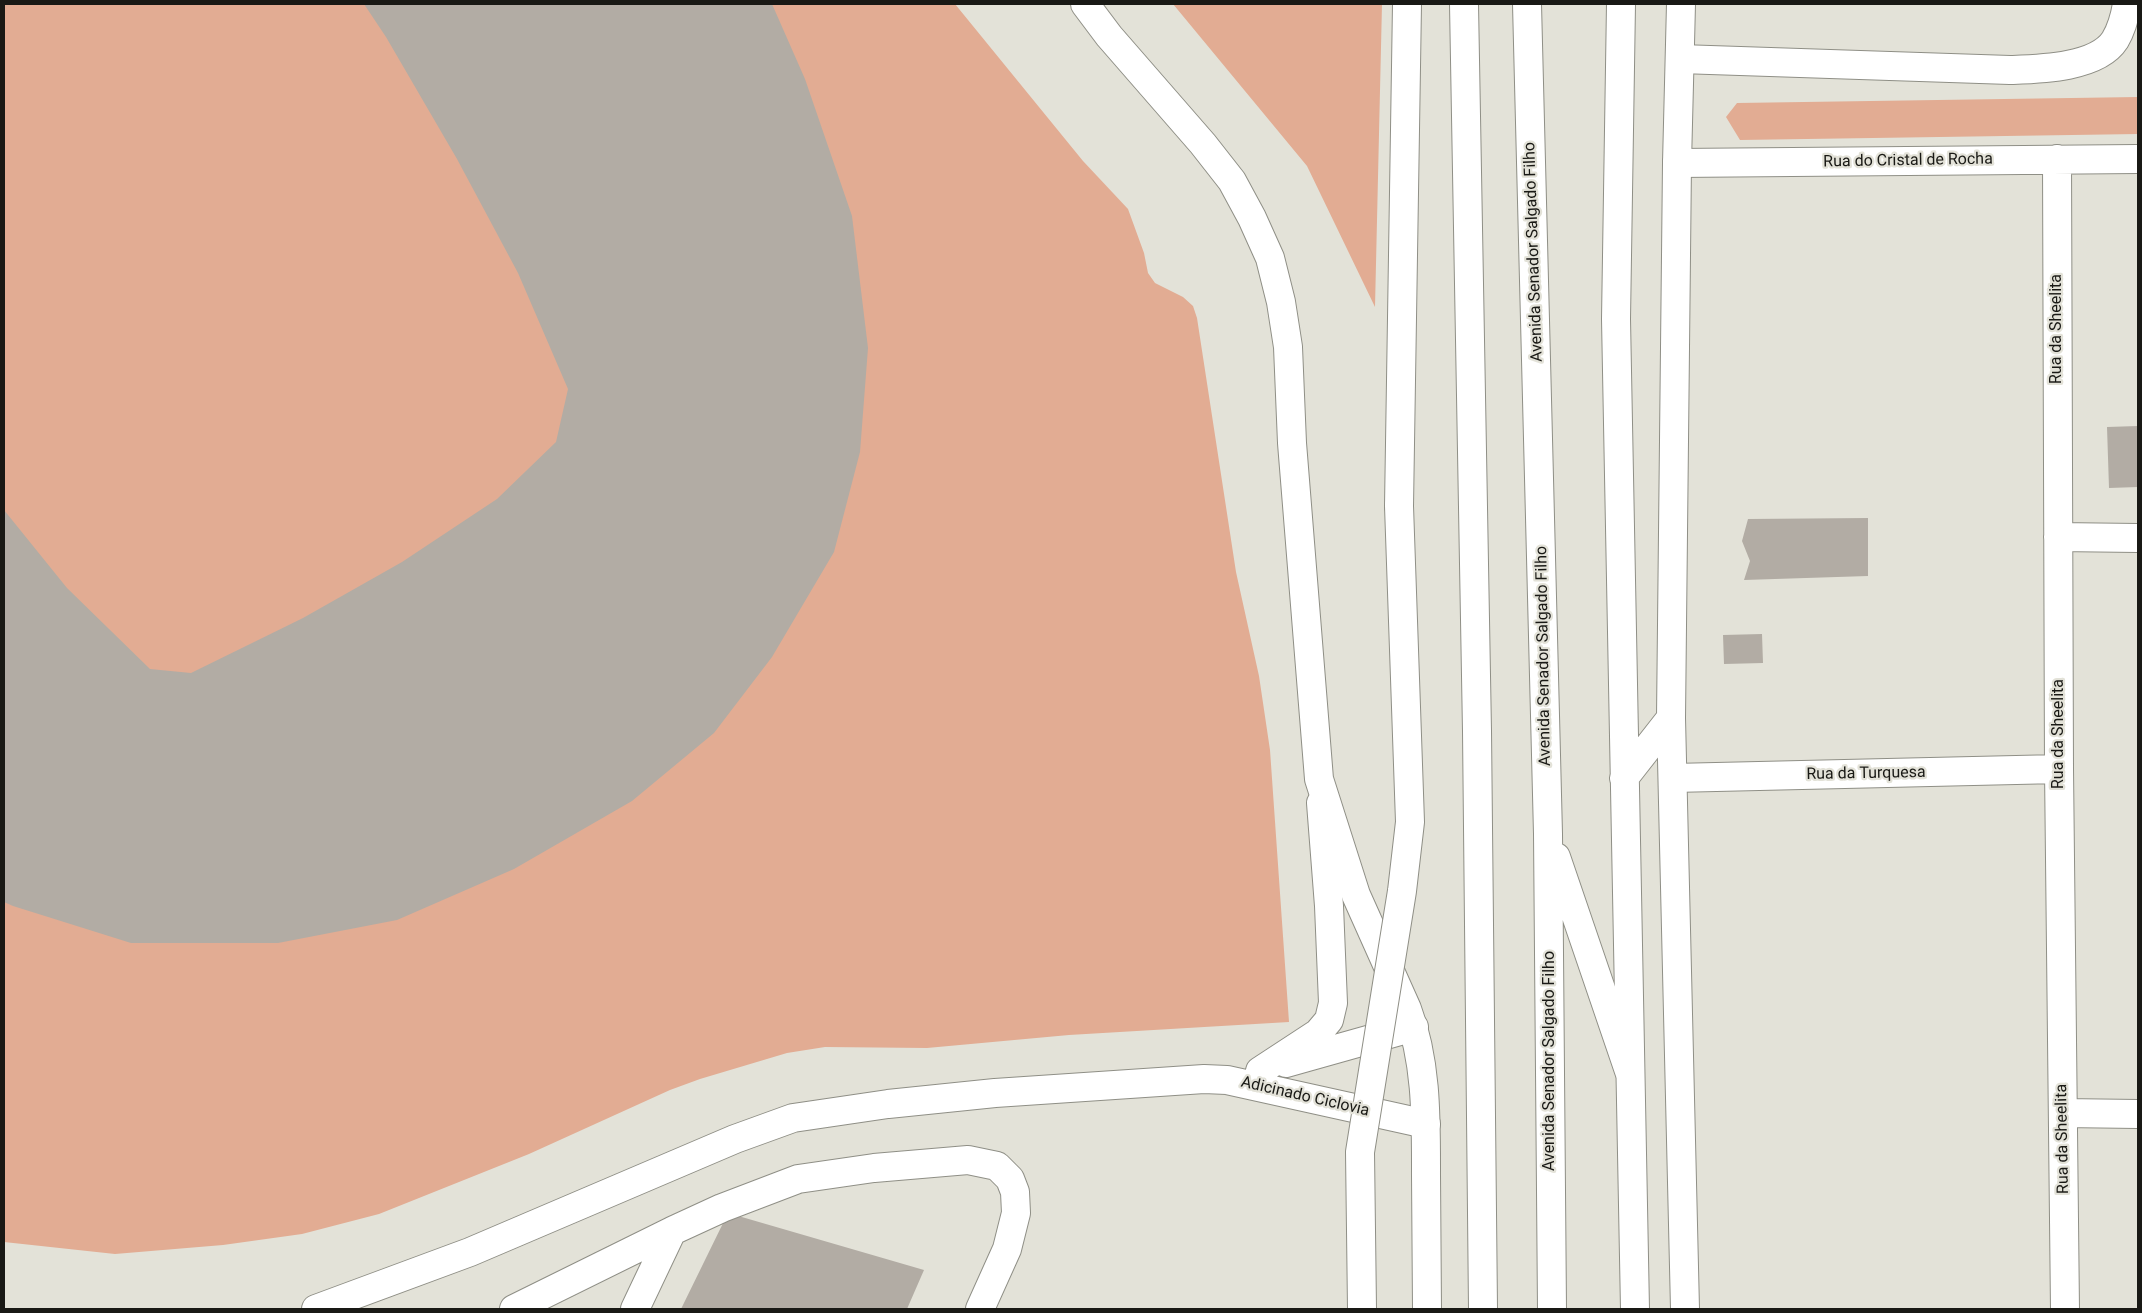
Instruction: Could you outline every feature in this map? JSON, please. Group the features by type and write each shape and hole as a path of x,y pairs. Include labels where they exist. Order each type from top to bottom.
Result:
{"main road":[{"path":"1085,4 1109,36 1204,144 1232,181 1252,218 1270,258 1282,302 1288,347 1292,443 1329,906 1333,1003 1329,1020 1318,1033 1260,1071"},
{"path":"1362,1309 1360,1152 1402,891 1410,822 1400,506 1407,4"},
{"path":"1464,4 1477,721 1483,1309"},
{"name":"Avenida Senador Salgado Filho","path":"1527,4 1548,834 1552,1309"},
{"path":"1621,4 1616,319 1635,1309"},
{"path":"1681,4 1677,163 1671,718 1685,1309"},
{"path":"1680,59 2010,70 2050,68 2087,59 2102,53 2114,42 2127,4"},
{"name":"Rua da Sheelita","path":"2057,159 2059,769 2065,1309"},
{"name":"Rua do Cristal de Rocha","path":"1677,163 2138,159"},
{"path":"2058,537 2138,538"},
{"path":"1624,778 1671,718"},
{"name":"Rua da Turquesa","path":"1672,778 2059,769"},
{"path":"1319,779 1356,895 1414,1028 1424,1086 1426,1124 1427,1309"},
{"path":"1548,834 1629,1071"},
{"name":"Adicinado Ciclovia","path":"1227,1080 1414,1028"},
{"path":"316,1309 470,1252 735,1139 793,1118 888,1104 995,1093 1204,1079 1227,1080"},
{"name":"Adicinado Ciclovia","path":"1227,1080 1426,1124"},
{"path":"2063,1113 2138,1114"},
{"path":"522,1307 672,1231 722,1208 798,1179 874,1168 968,1160 997,1166 1010,1179 1015,1192 1016,1213 1008,1249 980,1309"},
{"path":"635,1309 672,1231"}],"shaded area":[{"path":"4,4 955,4 1083,161 1128,209 1144,253 1148,273 1155,283 1183,297 1193,306 1197,318 1236,572 1259,676 1270,750 1289,1022 1069,1035 927,1048 825,1047 787,1053 670,1090 529,1154 379,1214 302,1234 223,1245 115,1254 4,1242"},
{"path":"1173,4 1382,4 1375,307 1307,166"},
{"path":"2138,97 2138,134 1740,140 1726,117 1737,103"}],"building":[{"path":"364,4 772,4 805,79 852,216 868,348 860,452 834,552 772,657 714,733 632,801 514,869 397,920 278,943 131,943 13,906 4,902 4,510 67,588 150,669 191,673 303,618 402,562 497,499 556,442 568,389 518,273 457,159 386,37"},
{"path":"2138,426 2138,487 2109,488 2107,427"},
{"path":"1868,518 1868,576 1744,580 1750,561 1742,541 1748,519"},
{"path":"1762,634 1763,663 1724,664 1723,635"},
{"path":"728,1213 924,1270 907,1309 681,1309"}]}
